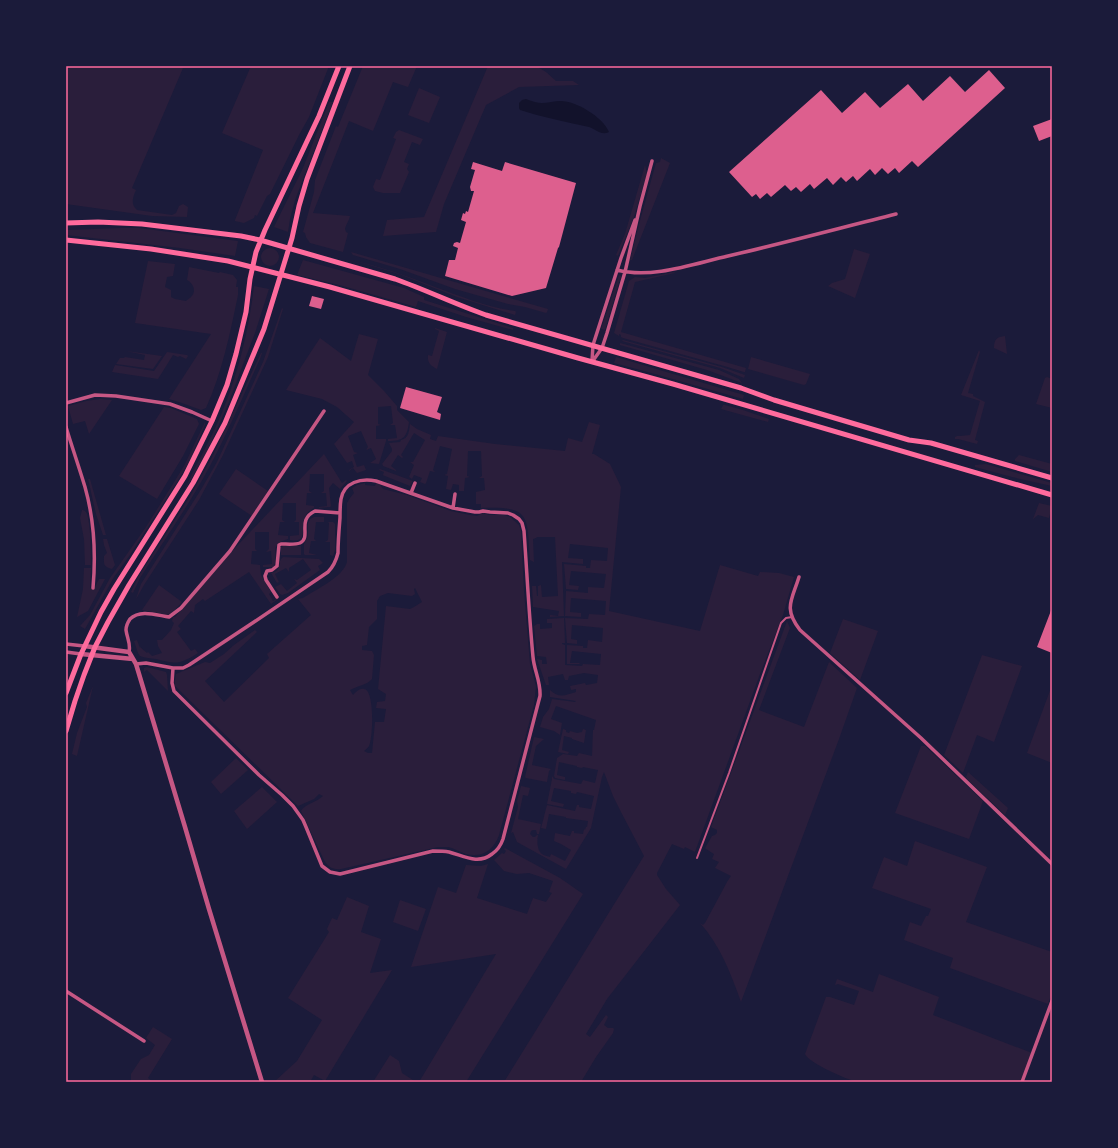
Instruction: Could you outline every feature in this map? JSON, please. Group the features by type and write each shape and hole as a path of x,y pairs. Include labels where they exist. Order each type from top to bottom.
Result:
{"main road":[{"path":"66,693 93,627 112,592 185,476 212,421 222,397 236,354 246,312 252,268 260,240 308,142 339,66"},
{"path":"66,731 77,695 95,647 122,596 193,483 221,431 260,338 289,248 307,178 350,66"},
{"path":"66,223 98,222 142,224 234,235 260,240 406,283 486,315 741,388 774,400 908,440 931,443 1052,478"},
{"path":"66,240 228,261 358,295 673,384 1052,495"}],"street":[{"path":"592,362 602,348 626,272 640,206 652,161"},
{"path":"592,362 593,345 617,270 640,206"},
{"path":"617,270 650,273 769,246 896,214"},
{"path":"66,403 96,395 116,396 174,405 212,421"},
{"path":"262,1082 136,664 129,652 130,646 126,629 129,621 137,614 141,613 169,617 181,608 230,551 324,411"},
{"path":"66,427 85,488 91,516 94,567 93,588"},
{"path":"136,664 146,663 172,668 183,668 328,572 333,567 337,559 341,498 345,490 352,483 367,480 376,481 453,508 474,512 483,511 508,513 513,515 522,523 524,531 534,663 541,689 503,839 497,850 488,857 475,860 446,852 433,851 340,874 333,874 327,871 320,863 306,827 296,809 258,775 174,691 172,683 172,668"},
{"path":"410,493 415,483"},
{"path":"453,508 455,494"},
{"path":"277,597 265,576 267,571 272,570 277,566 279,545 299,544 303,541 305,536 306,519 315,511 340,513"},
{"path":"799,577 790,605 792,617 805,635 921,738 1052,864"},
{"path":"66,644 129,652"},
{"path":"66,652 133,659"},
{"path":"66,991 144,1041"},
{"path":"1022,1082 1052,1001"}],"lane":[{"path":"697,858 781,623 786,618 792,617"}],"shaded area":[{"path":"66,66 230,66 183,68 132,188 136,190 133,198 133,205 137,210 172,215 176,213 179,206 183,204 188,207 187,217 152,216 66,204"},
{"path":"251,66 329,66 309,117 270,194 267,196 257,216 255,215 254,218 244,223 235,220 263,150 222,133"},
{"path":"363,66 417,66 408,87 393,82 373,131 349,121 313,213 350,216 345,229 348,233 343,252 310,243 303,232 314,192 315,180 336,126 338,127"},
{"path":"488,66 536,66 556,81 573,81 579,85 519,87 486,105 444,204 436,232 383,236 387,220 424,217"},
{"path":"419,88 440,97 429,123 408,115"},
{"path":"526,99 540,103 561,101 574,104 595,116 606,126 609,132 601,133 589,127 520,110 519,103"},
{"path":"329,102 333,102 295,200 288,232 274,227 303,168"},
{"path":"399,130 423,139 420,145 412,142 404,162 409,164 407,169 409,172 400,193 383,193 375,191 373,187 376,179 380,180 396,139 393,138"},
{"path":"661,158 670,163 632,260 630,260 656,163 660,162"},
{"path":"645,165 647,174 634,217 618,256 616,255 625,234"},
{"path":"139,228 238,241 235,256 66,235 66,230"},
{"path":"270,248 276,251 279,257 276,263 270,266 264,263 261,257 264,251"},
{"path":"854,249 870,254 855,298 828,286 832,283 845,279"},
{"path":"351,252 548,309 546,313 455,289 400,269 353,255"},
{"path":"303,260 404,288 424,297 424,300 513,328 513,330 466,317 418,301 416,307 343,286 297,275"},
{"path":"353,260 394,272 475,301 516,312 515,315 457,297 399,274"},
{"path":"148,261 175,264 173,276 167,277 165,287 171,290 171,297 175,299 186,301 193,295 194,287 187,280 189,267 233,275 237,280 236,287 238,287 238,295 225,353 212,394 206,408 201,410 169,399 211,334 135,323"},
{"path":"675,273 635,282 621,332 746,368 745,372 623,338 621,335 619,334 619,336 614,333 629,281 635,277 645,278"},
{"path":"619,275 621,276 605,330 601,329"},
{"path":"254,286 269,289 255,333 229,402 207,452 185,490 217,425 233,384 246,335"},
{"path":"282,308 283,309 268,357 223,455 199,500 136,599 141,584 217,462 263,362"},
{"path":"435,328 447,332 437,369 430,364 428,360 428,355 432,356 439,331"},
{"path":"359,334 378,339 368,375 384,391 397,406 397,410 409,422 406,435 404,437 398,440 388,441 388,439 397,438 395,425 390,425 393,423 391,406 378,407 378,424 381,425 376,426 376,439 386,439 379,464 370,463 376,459 371,448 366,450 368,447 361,431 348,436 354,452 358,453 353,455 357,467 364,465 366,470 357,473 353,468 349,471 354,467 352,461 347,463 334,444 354,422 337,407 322,399 286,390 320,338 351,361"},
{"path":"1005,336 1007,354 994,348 996,339"},
{"path":"623,340 722,367 745,375 744,378 720,368 622,341"},
{"path":"620,343 719,370 739,379 742,383 707,370 620,345"},
{"path":"979,350 980,352 968,393 973,394 973,396 985,402 975,440 978,441 977,444 955,439 955,437 970,435 980,401 961,395"},
{"path":"126,351 162,356 153,369 116,364 120,358 125,357 144,360 145,355"},
{"path":"167,352 188,356 186,359 173,355 158,379 112,372 115,365 154,371"},
{"path":"261,353 260,359 236,412 203,479 186,508 140,578 133,593 131,592 138,577 190,496 212,457"},
{"path":"616,357 744,395 743,399 614,363"},
{"path":"751,357 810,374 806,384 804,385 748,369"},
{"path":"1047,377 1052,379 1052,408 1036,404 1045,378"},
{"path":"100,399 112,400 89,434 85,421 73,424 68,406"},
{"path":"723,405 769,419 768,422 721,409"},
{"path":"164,407 171,408 197,419 199,424 183,456 157,499 119,476"},
{"path":"205,422 189,462 130,555 114,577 85,629 80,626 90,615 110,578 146,527 184,466"},
{"path":"589,422 600,425 592,454 610,464 621,487 609,611 700,631 720,565 758,576 760,572 779,573 794,577 783,615 695,852 685,847 684,849 672,844 657,873 666,889 680,905 607,999 586,1034 590,1037 606,1015 608,1017 604,1025 608,1028 613,1028 613,1033 581,1082 504,1082 644,856 613,796 604,772 591,828 566,869 517,842 513,832 511,833 518,807 517,801 521,786 530,788 528,796 523,795 518,819 541,824 539,834 537,834 536,830 533,830 530,834 533,837 538,835 537,842 539,850 542,854 550,857 551,854 565,861 571,850 554,841 555,833 570,836 572,831 574,831 574,833 583,834 584,829 585,830 587,827 588,821 549,814 546,829 541,828 547,805 575,811 577,805 579,805 579,807 591,809 594,796 577,792 576,794 571,793 571,791 554,788 551,801 564,804 563,807 547,804 552,776 554,779 581,784 583,780 595,783 598,770 577,767 559,762 557,775 565,777 565,780 555,778 554,776 557,758 563,754 577,756 579,753 592,756 593,730 596,720 556,706 551,719 562,723 560,735 554,731 540,727 552,699 576,701 550,697 550,690 556,695 563,696 576,692 576,689 571,690 570,686 585,683 586,685 597,683 598,675 584,673 569,676 568,680 565,680 563,674 548,677 549,685 546,685 537,659 542,660 542,664 547,664 546,657 537,656 534,626 540,624 540,629 552,628 552,623 547,623 547,619 564,618 565,643 562,644 565,645 565,665 600,665 601,654 572,651 570,663 580,663 567,664 567,645 583,646 583,648 587,648 588,640 602,642 603,628 572,625 571,639 577,640 577,644 567,643 565,618 588,619 589,614 605,615 606,601 571,598 570,612 581,613 581,617 565,616 566,591 588,593 588,587 604,588 606,574 571,571 569,585 579,586 578,590 566,589 564,564 586,566 586,568 590,568 591,560 607,561 608,548 570,544 568,558 583,559 583,564 562,562 564,616 550,617 550,615 558,616 559,611 533,607 532,586 536,586 537,596 538,586 541,585 542,597 558,596 555,537 537,537 533,539 534,562 530,560 528,533 523,516 518,512 509,509 481,508 481,504 476,504 476,492 485,490 484,478 479,478 482,476 481,451 468,451 467,476 470,477 465,478 464,491 459,491 459,485 453,484 451,490 446,489 448,476 444,475 447,474 452,449 440,446 433,470 435,472 430,471 425,484 420,482 422,478 414,475 412,479 409,477 414,465 410,462 413,462 425,440 414,433 401,455 403,457 402,458 398,455 391,466 396,471 383,466 382,464 392,451 389,443 400,442 406,438 410,424 431,435 430,439 436,441 438,436 495,444 565,451 568,438 582,442"},
{"path":"324,454 342,483 346,480 347,481 340,489 333,483 329,488 331,506 319,508 327,506 326,493 321,493 324,491 324,474 310,474 309,491 312,493 307,493 306,505 314,506 314,508 308,512 305,518 303,535 301,539 290,540 290,536 299,535 299,522 294,522 296,520 296,503 283,503 282,520 285,522 280,522 278,535 288,536 288,539 278,544 275,552 276,559 273,567 263,567 263,565 272,564 271,551 266,552 269,549 269,532 255,532 255,549 257,551 252,551 251,564 260,565 261,575 271,592 269,594 273,601 278,599 271,604 249,572 205,601 203,599 195,605 194,613 191,611 178,626 181,629 177,632 191,651 195,649 198,653 186,660 177,662 168,662 140,656 134,641 137,640 140,648 152,656 162,653 158,646 157,640 162,640 171,630 174,623 172,621 173,617 175,617 236,547"},
{"path":"1019,455 1052,464 1052,472 1015,461"},
{"path":"986,464 1052,483 1052,486 975,467 975,465"},
{"path":"236,469 268,491 252,516 219,494"},
{"path":"380,469 413,481 410,486 380,474 383,475 384,472 379,470"},
{"path":"88,479 90,479 106,535 103,535 96,514"},
{"path":"365,483 365,485 375,486 376,483 383,489 407,495 451,511 477,516 483,513 489,515 504,515 510,517 519,525 521,531 530,664 536,686 534,705 499,835 491,849 482,854 472,855 448,847 438,847 341,869 331,868 324,860 301,811 323,796 319,794 314,799 298,806 174,685 176,674 205,662 210,663 255,630 257,632 205,681 224,702 269,658 267,654 311,615 298,599 303,598 335,578 345,567 347,562 347,503 354,493 352,488","holes":["415,588 422,602 410,609 386,606 378,689 386,694 385,701 377,702 376,708 386,709 384,722 375,722 372,753 368,753 364,751 369,746 371,734 372,715 370,697 368,691 364,689 353,695 350,690 365,684 372,679 374,655 372,651 362,650 362,646 367,645 369,627 377,619 377,601 380,596 388,593 412,596 415,594"]},
{"path":"1039,503 1052,506 1049,518 1038,515 1033,519"},
{"path":"82,510 84,510 87,514 88,520 91,565 85,565 84,539 80,518"},
{"path":"314,517 324,517 324,522 316,522 314,539 316,541 311,541 309,553 317,555 305,555 304,544 308,536 308,523 310,519"},
{"path":"328,522 333,522 335,524 335,550 333,556 330,555 330,542 325,542 328,540"},
{"path":"103,539 107,539 115,565 112,569 107,567 104,563 104,556 107,553"},
{"path":"285,545 301,546 301,555 281,555 281,547"},
{"path":"283,557 319,559 323,563 318,566 320,570 288,593 282,595 275,587 281,584 287,591 297,583 294,579 297,580 311,570 303,559 289,568 289,572 286,568 275,574 279,582 277,583 271,573 275,572 279,568"},
{"path":"84,568 91,568 90,588 94,589 99,579 105,579 88,611 77,617 83,589"},
{"path":"159,585 182,602 173,612 168,615 142,610"},
{"path":"843,619 878,631 860,680 830,653"},
{"path":"787,621 790,628 759,710 804,727 829,662 857,688 741,1002 729,970 719,950 700,923 703,925 705,923 731,876 715,868 719,862 712,859 714,854 705,848 712,836 717,833 717,830 711,827"},
{"path":"982,655 1022,666 994,742 977,735 963,773 944,755"},
{"path":"147,667 166,672 168,691 147,670 144,672 144,668"},
{"path":"1052,685 1052,763 1027,753"},
{"path":"93,686 77,756 72,754 77,733 87,707 86,703"},
{"path":"563,729 569,733 570,731 577,733 582,732 583,729 586,730 584,743 564,736 562,750 569,752 568,754 558,752"},
{"path":"534,737 544,739 536,746 532,765 551,769 549,771 547,782 525,777"},
{"path":"921,746 925,746 983,801 969,839 895,813"},
{"path":"236,758 248,770 221,794 211,782"},
{"path":"968,772 1008,808 1005,815 967,779 966,777"},
{"path":"262,787 277,802 247,829 234,811"},
{"path":"915,841 987,867 966,922 1052,952 1052,993 1048,1004 950,968 953,958 904,940 910,922 921,926 931,909 872,888 884,857 907,866"},
{"path":"505,848 560,878 583,894 466,1082 419,1082 496,954 411,967 438,887 456,893 466,865 481,866 488,864 477,898 527,914 533,898 546,902 552,893 549,892 553,881 529,873 517,874 504,871 494,860 502,853 504,854 506,851 504,849"},
{"path":"347,897 369,906 361,932 381,939 370,973 392,970 325,1081 314,1075 310,1082 274,1082 297,1061 322,1020 288,998 329,932 327,929 332,918 337,920"},
{"path":"400,900 426,909 418,931 393,922"},
{"path":"879,974 939,997 933,1015 1032,1053 1021,1082 993,1082 986,1080 985,1082 857,1082 845,1078 813,1062 805,1054 826,997 854,1005 859,991 838,984 835,985 837,979 873,992"},
{"path":"153,1027 172,1039 148,1078 153,1082 131,1082 131,1074 141,1059 149,1055 155,1045 146,1038"},
{"path":"390,1055 399,1061 402,1073 416,1082 373,1082"}],"building":[{"path":"989,70 1005,88 918,167 912,161 899,173 895,168 888,174 882,168 875,175 870,169 857,181 853,176 846,182 841,177 833,185 827,178 814,189 810,184 801,192 796,187 791,191 785,185 771,197 767,193 760,199 756,194 752,197 729,172 821,90 842,113 865,92 880,108 908,84 923,101 950,76 965,92"},
{"path":"1052,119 1052,136 1039,141 1033,126"},
{"path":"473,162 502,171 505,162 576,183 559,247 546,288 512,296 445,276 449,260 455,260 458,248 453,246 454,243 460,243 466,222 461,220 463,213 465,214 466,211 468,212 474,191 471,191 470,187 475,170 471,169"},
{"path":"312,296 324,299 321,309 309,306"},
{"path":"406,387 442,397 437,412 441,414 440,420 400,408"},
{"path":"1052,608 1052,653 1037,647"}]}
